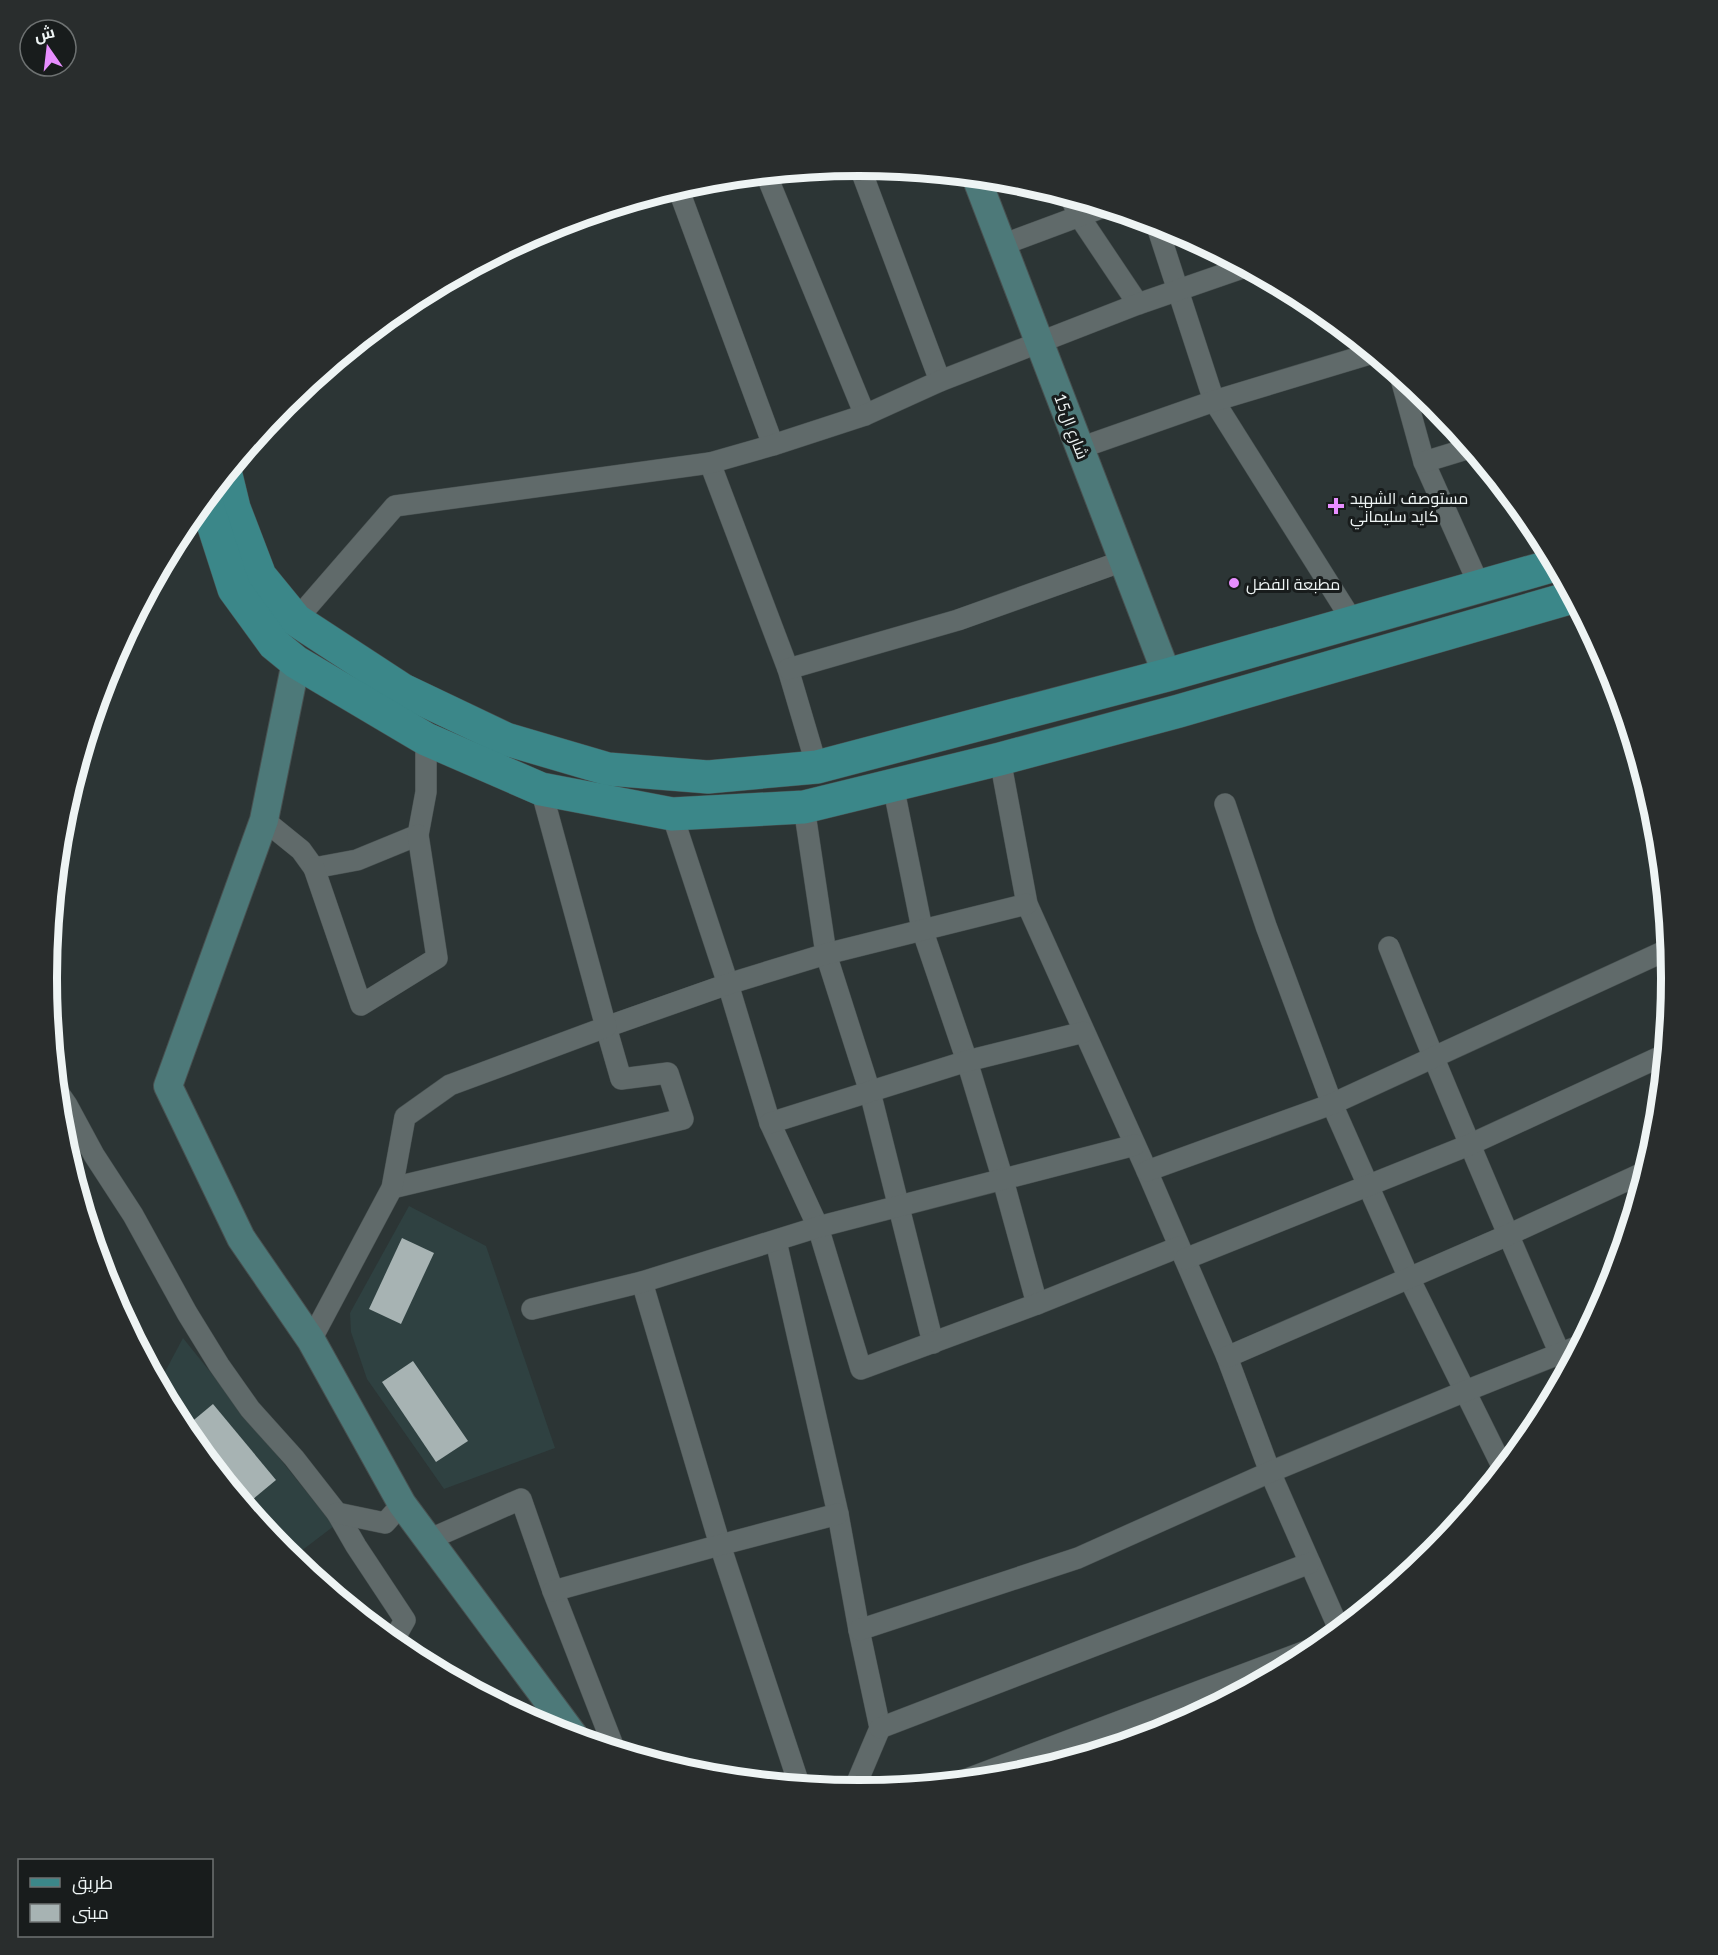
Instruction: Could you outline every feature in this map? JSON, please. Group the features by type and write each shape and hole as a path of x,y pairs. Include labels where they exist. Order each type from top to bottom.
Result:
{"main road":[{"path":"228,483 234,508 260,576 296,620 403,690 506,739 608,769 708,777 817,767 1167,675 1548,567"},
{"path":"208,510 234,589 274,644 296,662 426,739 541,789 672,814 804,807 1000,759 1179,711 1566,599"}],"street":[{"path":"863,176 940,381"},
{"path":"769,181 865,415"},
{"name":"شارع ال15","path":"979,185 1167,675"},
{"path":"681,196 774,446"},
{"path":"1074,205 1138,304"},
{"path":"1002,245 1093,211"},
{"path":"1160,235 1214,401 1353,622"},
{"path":"296,620 395,506 710,463 774,446 865,415 940,381 1138,304 1236,270"},
{"path":"1080,448 1214,401 1365,356"},
{"path":"1404,390 1424,462 1480,587"},
{"path":"1424,462 1463,450"},
{"path":"710,463 788,669 817,767"},
{"path":"788,669 958,620 1123,561"},
{"path":"296,662 264,820 168,1086 241,1238 311,1340 402,1504 564,1723"},
{"path":"264,820 301,850 314,868 361,1005 437,958 418,835 426,792 426,739"},
{"path":"1000,759 1027,904 1147,1171 1227,1357 1270,1472 1336,1622"},
{"path":"893,785 922,929 968,1061 1037,1304"},
{"path":"392,1188 683,1119 668,1074 621,1079 541,789"},
{"path":"1225,804 1266,926 1332,1104 1409,1278 1463,1392 1499,1460"},
{"path":"804,807 826,954 870,1092 901,1207 933,1343"},
{"path":"672,814 728,984 770,1123 818,1227 861,1369 1368,1186 1469,1145 1656,1059"},
{"path":"314,868 357,860 418,835"},
{"path":"311,1340 392,1188 405,1118 450,1085 728,984 826,954 1027,904"},
{"path":"1389,947 1433,1059 1508,1235 1567,1353"},
{"path":"1147,1171 1332,1104 1660,953"},
{"path":"770,1123 968,1061 1084,1032"},
{"path":"68,1106 94,1155 134,1215 187,1313 219,1365 250,1409 294,1458 337,1513 405,1620 398,1633"},
{"path":"532,1309 642,1282 818,1227 1135,1145"},
{"path":"1227,1357 1508,1235 1636,1176"},
{"path":"776,1240 838,1515 880,1728 858,1780"},
{"path":"642,1282 720,1545 797,1777"},
{"path":"859,1630 1078,1558 1270,1472 1463,1392 1565,1357"},
{"path":"428,1540 521,1499 553,1591 611,1740"},
{"path":"337,1513 385,1523 402,1504"},
{"path":"553,1591 838,1515"},
{"path":"880,1728 1310,1563"},
{"path":"999,1767 1275,1663"}],"shaded area":[{"path":"409,1206 486,1246 555,1448 444,1489 367,1379 351,1332 350,1313"},
{"path":"183,1338 334,1526 300,1552 256,1506 223,1466 192,1423 163,1376"}],"building":[{"path":"402,1238 434,1253 401,1324 369,1309"},
{"path":"413,1361 468,1441 436,1462 382,1382"},
{"path":"213,1404 276,1480 251,1500 191,1422"}],"place":[{"name":"مستوصف الشهيد كايد سليماني","path":"1336,506"},
{"name":"مطبعة الفضل","path":"1234,583"}]}
